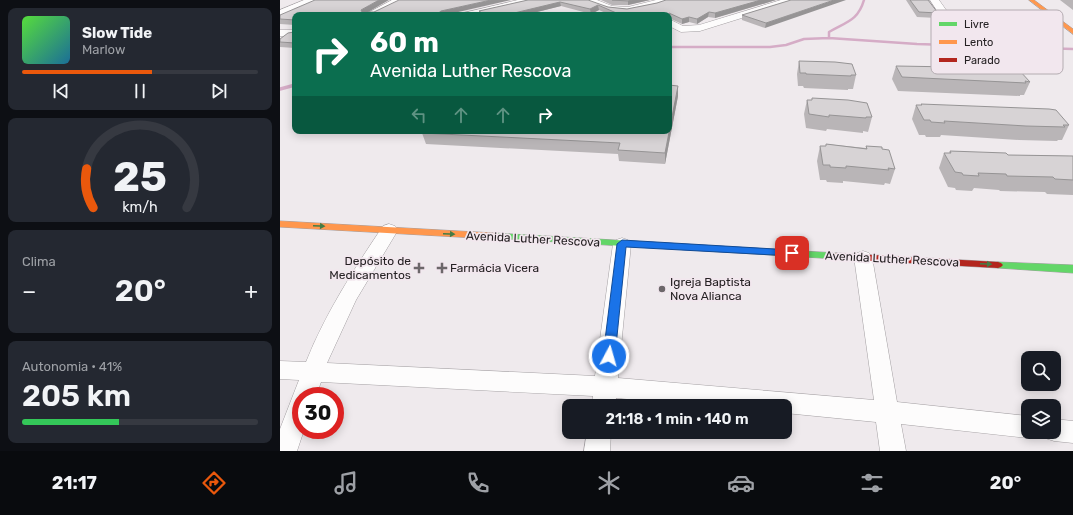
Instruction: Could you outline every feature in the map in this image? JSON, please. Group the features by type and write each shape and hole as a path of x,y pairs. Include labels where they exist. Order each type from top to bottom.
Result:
{"main road":[{"path":"1032,0 1044,10"},
{"path":"1063,25 1072,32"},
{"name":"Avenida Luther Rescova","path":"280,215 453,224"},
{"name":"Avenida Luther Rescova","path":"280,224 1073,269"}],"street":[{"path":"280,13 312,0"},
{"path":"375,12 392,3 402,0"},
{"path":"479,12 530,0"},
{"path":"589,0 605,8 618,10 639,8 666,0"},
{"path":"672,24 682,29 700,28 790,0"},
{"path":"934,0 941,10"},
{"path":"639,8 646,12"},
{"path":"280,33 292,33"},
{"path":"307,387 332,327 372,255 389,230"},
{"path":"604,397 622,244"},
{"path":"863,257 888,412 892,451"},
{"path":"280,370 604,397 888,412 1021,426"},
{"path":"284,451 292,429"},
{"path":"1061,431 1073,432"},
{"path":"597,451 598,439"}],"building":[{"path":"315,0 379,0 361,10 362,12 292,12 292,20 280,19 280,15"},
{"path":"399,0 491,0 441,11 374,12"},
{"path":"528,0 588,0 608,7 627,9 666,0 761,0 715,13 709,12 697,19 689,17 682,19 672,14 672,12 614,12 598,5 590,9 560,2 518,12 479,11"},
{"path":"791,0 834,0 766,23 742,15"},
{"path":"910,0 928,0 936,10 931,10 931,13 919,12"},
{"path":"292,32 292,43 280,42 280,39 288,33"},
{"path":"799,61 852,64 856,75 800,73"},
{"path":"896,66 931,67 931,74 1023,74 1030,82 1025,81 1026,83 902,77"},
{"path":"672,85 678,86 672,117"},
{"path":"812,98 848,100 867,103 872,117 866,118 829,115 829,117 809,114 807,100 812,100"},
{"path":"921,104 1049,109 1056,110 1069,125 1063,125 1065,127 944,121 945,123 931,122 930,120 924,120 916,105 922,105"},
{"path":"442,134 669,134 665,153 618,150 620,143"},
{"path":"826,144 867,149 866,146 882,147 882,149 889,150 895,169 888,168 889,170 846,166 846,168 823,165 820,146 826,146"},
{"path":"950,151 1006,153 1008,155 1073,156 1073,180 1055,179 1053,177 1007,176 1006,174 978,173 979,176 963,175 962,173 955,172 944,153 951,153"}],"waterway":[{"path":"829,38 829,32 855,17 864,0"},
{"path":"672,47 770,47 786,45 804,39 829,38"},
{"path":"829,38 931,44"},
{"path":"1063,49 1073,49"},
{"path":"280,89 292,86"}],"traffic: fast":[{"path":"494,236 837,256"},
{"path":"998,265 1073,269"}],"traffic: slow":[{"path":"1031,0 1044,10"},
{"path":"1063,24 1073,32"},
{"path":"280,224 494,236"}],"traffic: jam":[{"path":"837,256 998,265"}],"place":[{"name":"Depósito de Medicamentos","path":"419,268"},
{"name":"Farmácia Vicera","path":"442,268"},
{"name":"Igreja Baptista Nova Alianca","path":"662,289"}],"route":[{"path":"609,356 622,244 792,253"}]}
